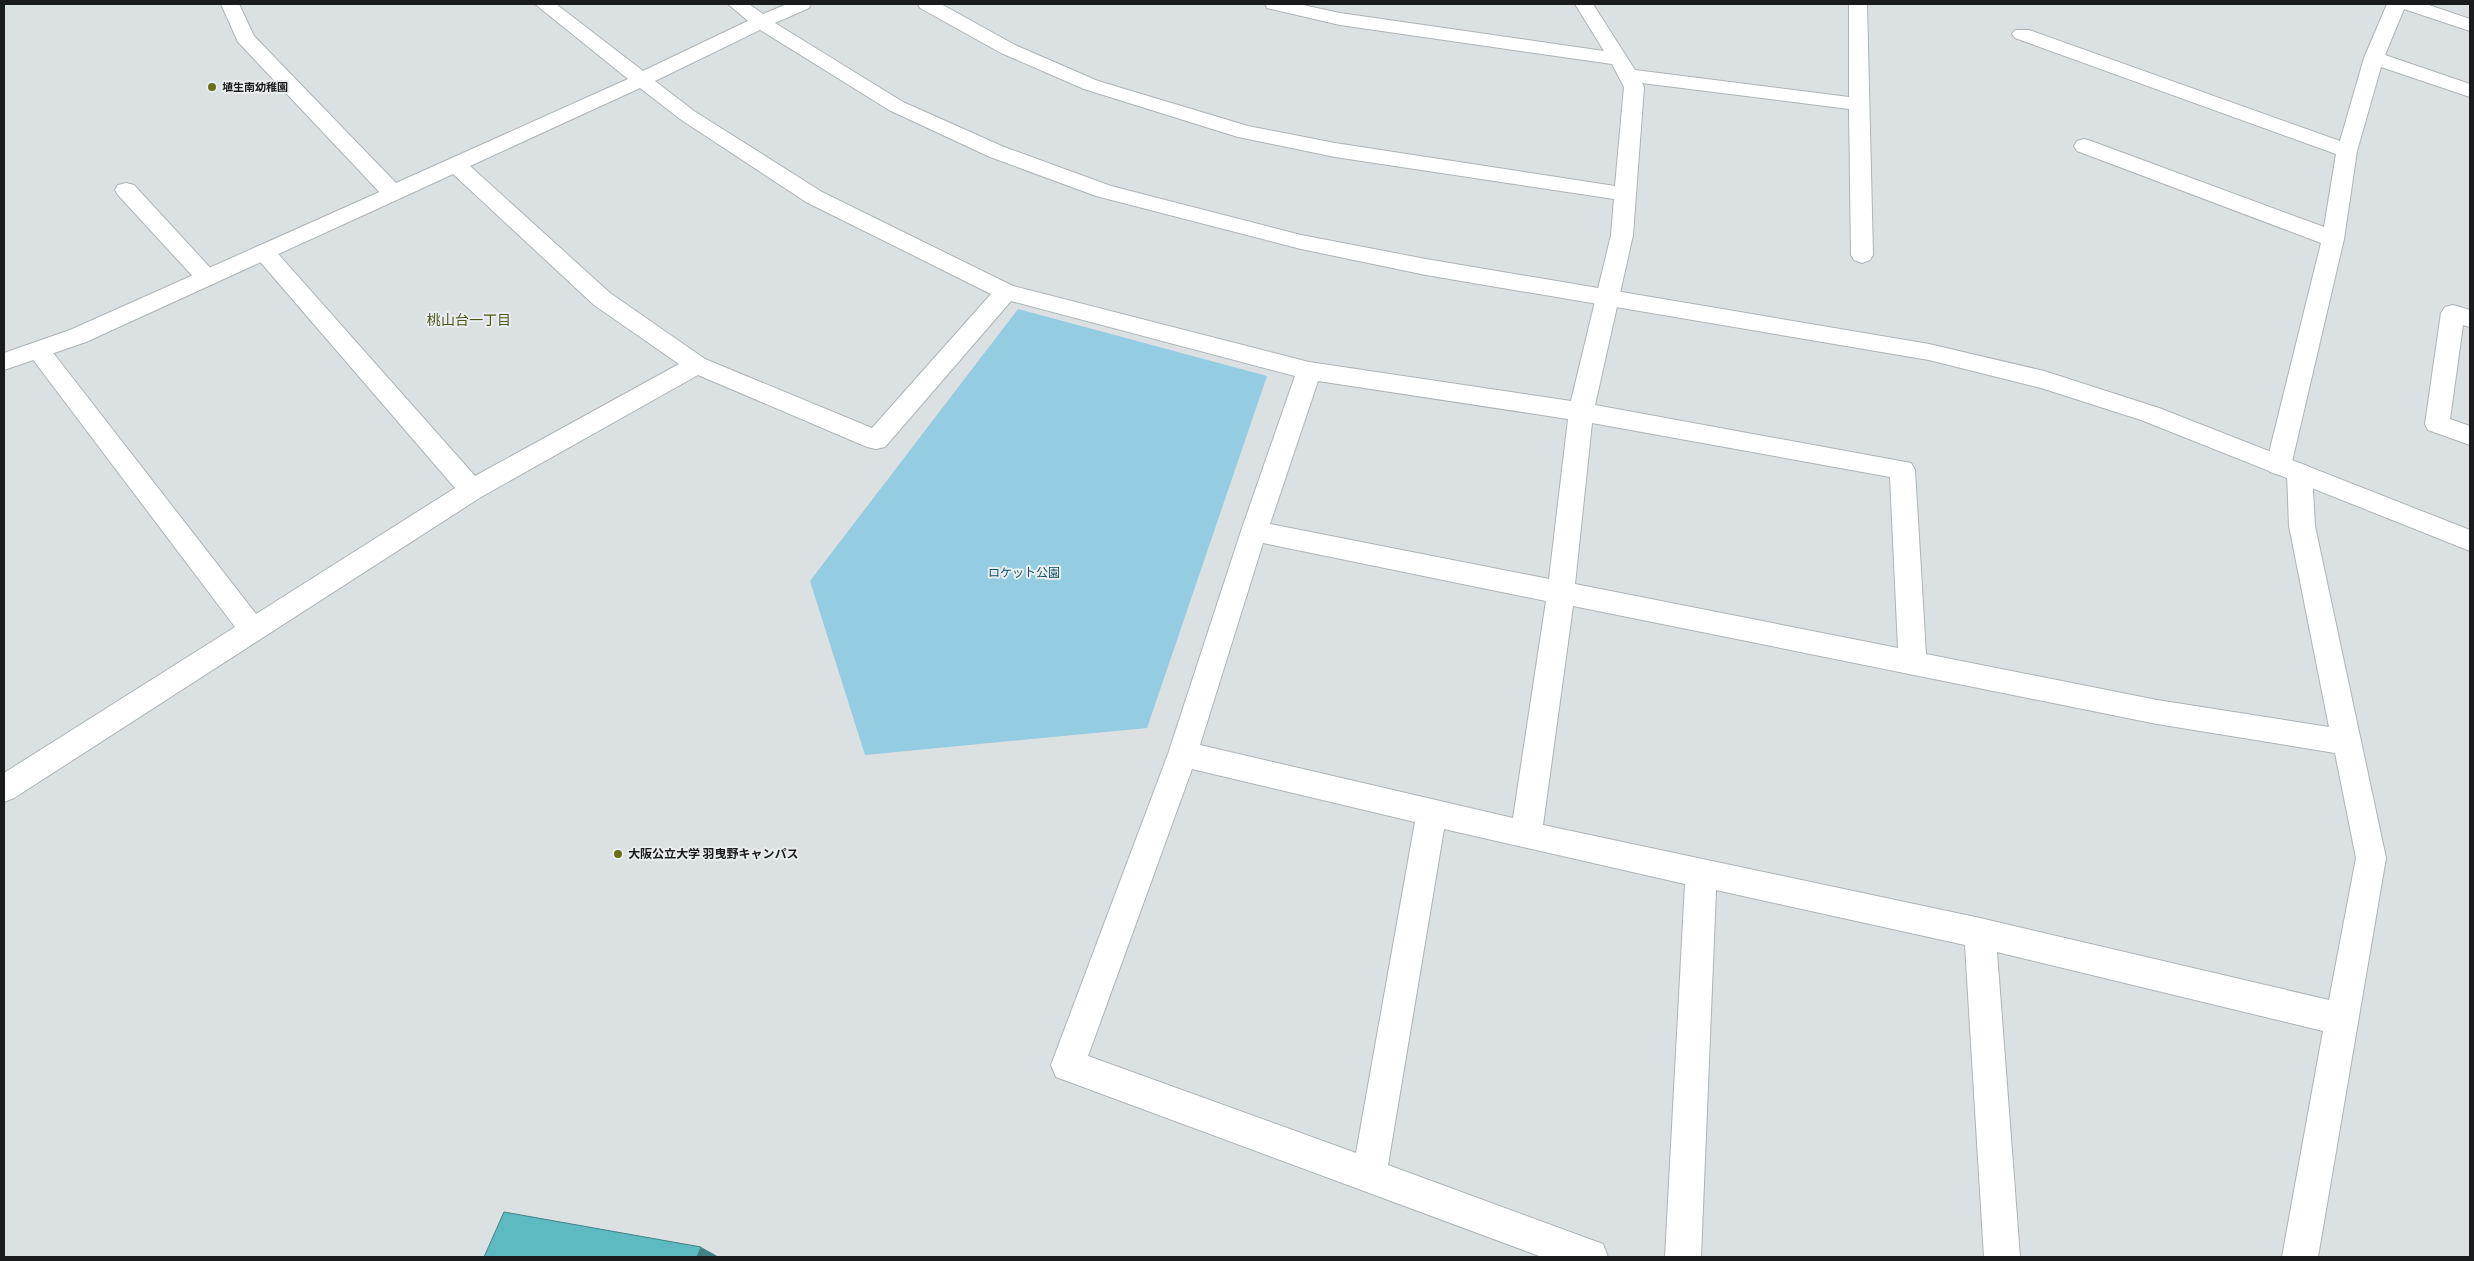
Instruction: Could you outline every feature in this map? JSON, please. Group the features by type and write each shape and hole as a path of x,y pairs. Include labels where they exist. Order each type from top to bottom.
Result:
{"street":[{"path":"230,4 245,38 393,193"},
{"path":"544,4 687,115 814,197 1006,292 1309,370 1581,412 1902,470 1913,664"},
{"path":"737,4 761,22 896,106 997,152 1104,191 1301,242 1426,267 1929,352 2044,380 2150,414 2470,542"},
{"path":"4,362 78,336 643,79 802,4"},
{"path":"927,4 1008,49 1091,85 1245,132 1335,150 1625,194"},
{"path":"1274,4 1340,19 1623,67 1859,104"},
{"path":"1526,835 1561,594 1581,412 1609,298 1622,235 1634,87 1584,4"},
{"path":"1858,4 1862,255"},
{"path":"2300,1257 2370,858 2289,469 2333,239 2347,151 2374,58 2396,4"},
{"path":"2408,4 2470,25"},
{"path":"2022,34 2347,151"},
{"path":"2374,58 2470,91"},
{"path":"2084,146 2333,239"},
{"path":"455,164 602,300 696,365 876,440 1006,292"},
{"path":"126,190 207,278"},
{"path":"264,252 472,490"},
{"path":"2470,319 2453,313 2437,424 2470,436"},
{"path":"39,351 253,630"},
{"path":"4,789 472,490 696,365"},
{"path":"1309,370 1254,531 1183,754 1068,1065 1590,1257"},
{"path":"1254,531 2157,712 2347,742"},
{"path":"1183,754 1526,835 1980,933 2342,1019"},
{"path":"1369,1175 1432,813"},
{"path":"1683,1257 1701,874"},
{"path":"1980,933 2002,1257"}],"green space":[{"name":"ロケット公園","path":"1018,309 1267,376 1147,728 865,755 810,581"}],"building":[{"path":"504,1212 701,1247 697,1257 484,1257"}],"place":[{"name":"埴生南幼稚園","path":"212,87"},
{"name":"大阪公立大学 羽曳野キャンパス","path":"618,854"}],"district":[{"name":"桃山台一丁目","path":"469,320"}]}
